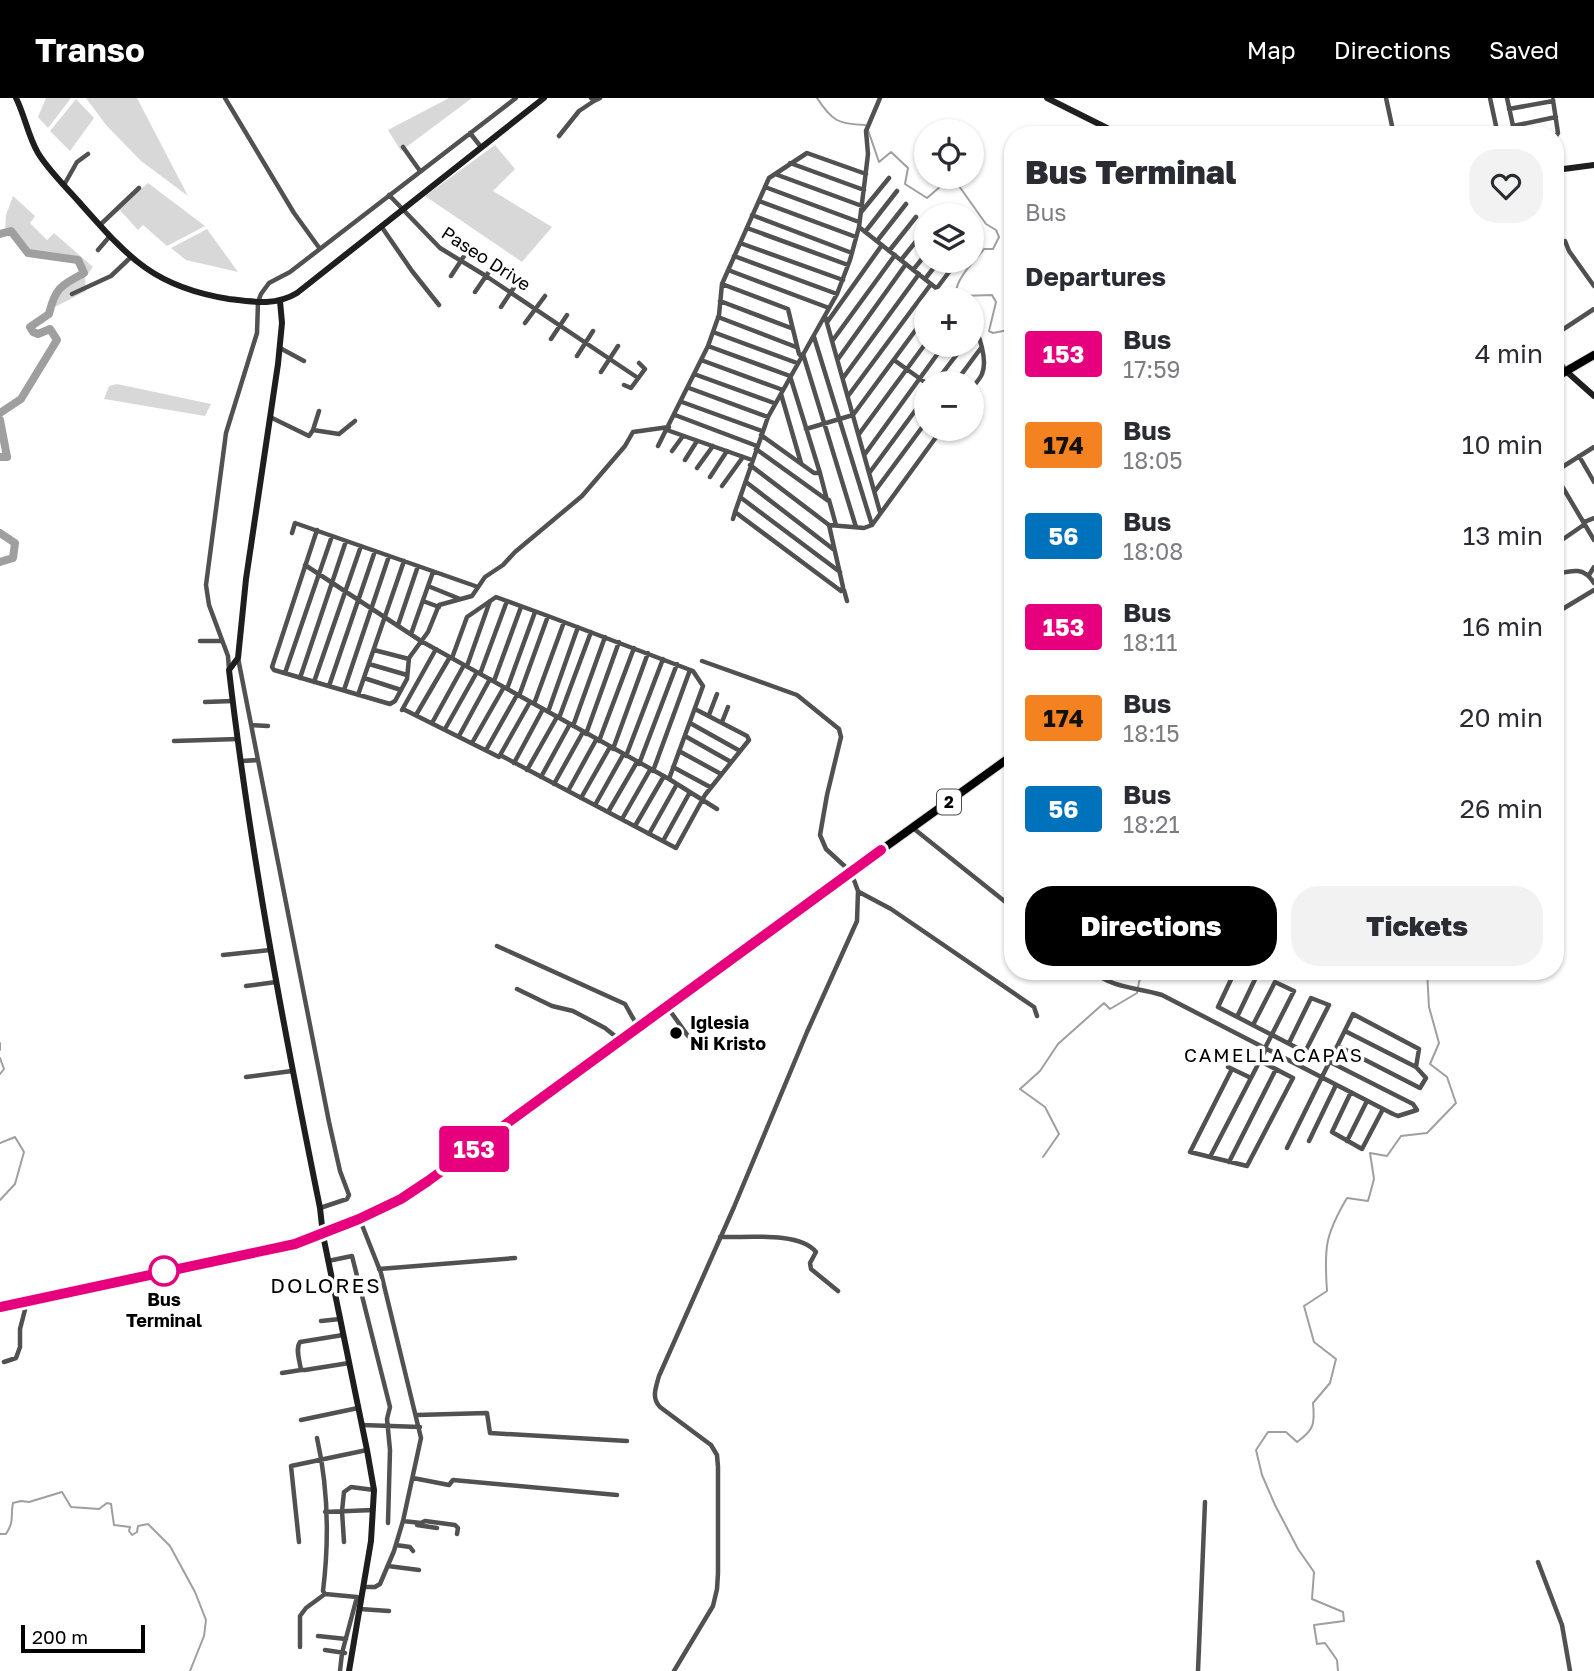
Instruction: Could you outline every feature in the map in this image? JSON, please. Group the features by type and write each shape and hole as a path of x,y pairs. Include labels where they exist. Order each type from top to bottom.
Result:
{"highway":[{"path":"1566,371 1594,355"},
{"name":"2","path":"0,1307 207,1261 262,1252 323,1235 401,1199 1004,762"}],"street":[{"path":"16,98 38,152 130,258 148,271 180,286 225,298 258,302 280,301 297,293 544,98"},
{"path":"225,98 291,209 320,249"},
{"path":"341,1671 342,1653 364,1587 374,1510 373,1490 270,950 228,656 209,605 206,579 226,433 257,333 258,302 269,283 290,272 516,98"},
{"path":"559,136 579,111 592,99 600,98"},
{"path":"733,519 774,403 814,336 843,280 859,224 868,154 866,131 880,98"},
{"path":"1046,98 1103,126"},
{"path":"1386,98 1392,126"},
{"path":"1490,98 1496,126"},
{"path":"1507,98 1513,126 1556,117"},
{"path":"1509,108 1553,99 1557,126"},
{"path":"470,133 482,148"},
{"path":"403,147 420,172"},
{"path":"658,446 708,346 718,317 722,284 769,178 803,154 811,153 866,174"},
{"path":"64,185 78,161 88,154"},
{"path":"790,163 864,190"},
{"path":"1564,169 1594,165"},
{"path":"775,174 861,209"},
{"path":"861,209 889,178"},
{"path":"765,187 859,224 865,232 914,270"},
{"path":"100,225 122,201 139,188"},
{"path":"865,232 897,191"},
{"name":"Paseo Drive","path":"389,195 433,243 638,378"},
{"path":"758,201 856,237"},
{"path":"827,321 906,204"},
{"path":"752,215 852,253"},
{"path":"889,251 914,219"},
{"path":"381,226 439,306"},
{"path":"747,228 848,265"},
{"path":"98,250 110,236"},
{"path":"1565,242 1594,286"},
{"path":"740,243 843,280"},
{"path":"901,260 914,244"},
{"path":"450,276 468,250"},
{"path":"832,341 895,255"},
{"path":"734,256 837,294"},
{"path":"72,295 111,276 130,258"},
{"path":"475,292 495,263"},
{"path":"837,360 906,264"},
{"path":"728,270 829,307"},
{"path":"925,279 930,273"},
{"path":"938,287 949,273"},
{"path":"843,378 919,274 936,287"},
{"path":"501,307 519,280"},
{"path":"722,284 788,309 797,347 802,354 856,527"},
{"path":"848,397 931,284"},
{"path":"526,323 545,296"},
{"path":"280,301 282,323 246,579 238,657 329,1122 340,1171 349,1195 347,1199 320,1208"},
{"path":"720,301 792,328"},
{"path":"1564,329 1594,309"},
{"path":"551,339 567,315"},
{"path":"825,315 880,512"},
{"path":"718,317 797,347"},
{"path":"577,356 593,331"},
{"path":"713,332 797,363"},
{"path":"806,429 853,415 914,332"},
{"path":"814,336 872,524"},
{"path":"601,372 618,346"},
{"path":"708,346 790,376"},
{"path":"279,347 304,361"},
{"path":"859,435 916,357"},
{"path":"894,359 914,374"},
{"path":"701,360 782,392"},
{"path":"624,385 630,389 645,369 639,363"},
{"path":"1564,368 1594,396"},
{"path":"694,374 774,403"},
{"path":"790,376 836,525"},
{"path":"864,455 914,387"},
{"path":"689,388 768,417"},
{"path":"782,392 801,463"},
{"path":"682,402 762,433 814,473 820,472"},
{"path":"270,417 311,435 319,411"},
{"path":"869,472 914,412"},
{"path":"675,415 757,447 824,500 829,500"},
{"path":"313,430 340,434 355,421"},
{"path":"317,530 272,667 285,674 390,704 395,701 407,675 408,659 428,632 441,604 469,598 485,577 503,565 515,551 582,496 625,446 633,432 668,428 743,457 829,525 866,528 872,524 933,441"},
{"path":"672,451 683,436"},
{"path":"875,491 914,438"},
{"path":"685,460 697,441"},
{"path":"697,468 713,446"},
{"path":"1564,467 1594,447"},
{"path":"710,477 727,451"},
{"path":"1579,456 1594,482"},
{"path":"722,486 743,457"},
{"path":"745,482 834,549"},
{"path":"1564,487 1594,540"},
{"path":"740,497 839,572"},
{"path":"735,512 836,589 843,589"},
{"path":"1564,538 1594,518"},
{"path":"292,533 295,523 478,587"},
{"path":"829,525 847,601"},
{"path":"285,674 332,536"},
{"path":"300,678 346,541"},
{"path":"314,682 361,546"},
{"path":"328,686 375,551"},
{"path":"344,690 389,556"},
{"path":"358,695 404,561"},
{"path":"305,565 436,649 717,809"},
{"path":"398,625 418,566"},
{"path":"1589,575 1594,567"},
{"path":"1564,572 1576,569 1589,575 1594,583"},
{"path":"411,634 433,572"},
{"path":"428,586 460,599"},
{"path":"1564,608 1594,590"},
{"path":"416,715 451,657 467,617 496,597 690,670 703,686 695,709 673,767 635,826"},
{"path":"432,723 465,665 490,600"},
{"path":"422,601 439,607"},
{"path":"445,729 478,673 507,601"},
{"path":"459,736 492,680 521,606"},
{"path":"472,743 505,688 535,612"},
{"path":"486,750 518,695 548,616"},
{"path":"500,755 532,703 564,622"},
{"path":"514,763 545,711 578,627"},
{"path":"527,770 558,718 591,632"},
{"path":"541,777 571,725 605,637"},
{"path":"200,641 222,641"},
{"path":"554,784 585,733 620,642"},
{"path":"568,791 598,740 634,648"},
{"path":"436,649 402,710 500,755 677,848 710,787 749,738 695,709"},
{"path":"374,650 408,659"},
{"path":"581,798 612,748 648,653"},
{"path":"229,670 238,657"},
{"path":"594,805 624,755 663,659"},
{"path":"674,1671 713,1606 716,1596 717,1459 712,1445 660,1407 654,1395 659,1376 857,921 858,891 851,872 825,849 820,835 841,737 839,729 797,695 702,661"},
{"path":"369,664 407,675"},
{"path":"608,812 638,763 677,664"},
{"path":"622,819 652,770 690,670"},
{"path":"364,678 401,690"},
{"path":"709,715 717,694"},
{"path":"205,702 233,701"},
{"path":"722,722 728,707"},
{"path":"690,723 740,751"},
{"path":"251,725 268,726"},
{"path":"684,736 731,762"},
{"path":"174,741 239,739"},
{"path":"679,751 721,774"},
{"path":"242,761 258,760"},
{"path":"673,767 710,787"},
{"path":"649,834 677,784"},
{"path":"663,841 690,792"},
{"path":"913,828 1004,901"},
{"path":"858,891 891,909 1034,1007 1037,1016"},
{"path":"497,946 625,1004 639,1028"},
{"path":"223,955 270,950"},
{"path":"1107,980 1118,987 1137,989 1172,1000 1398,1116 1417,1110 1413,1104 1329,1062"},
{"path":"1232,980 1218,1007 1305,1052 1329,1006 1311,998 1289,1043"},
{"path":"1237,1017 1255,980"},
{"path":"246,986 276,982"},
{"path":"1210,1157 1294,990 1275,982 1252,1025"},
{"path":"517,989 552,1006 573,1011 605,1028 621,1041"},
{"path":"667,1007 688,1036"},
{"path":"1287,1148 1353,1014 1419,1049 1416,1067"},
{"path":"1338,1046 1420,1088 1426,1078 1416,1067 1345,1031"},
{"path":"1251,1078 1230,1068 1190,1150 1210,1157 1249,1164 1293,1078 1260,1061"},
{"path":"1230,1161 1276,1069"},
{"path":"246,1077 292,1070"},
{"path":"1309,1141 1336,1084"},
{"path":"1351,1092 1332,1132 1362,1149 1383,1109"},
{"path":"1347,1140 1367,1101"},
{"path":"359,1219 379,1269 417,1415 421,1441 403,1522 388,1566 378,1586 364,1587"},
{"path":"720,1237 773,1238 803,1242 816,1252 810,1263 811,1269 838,1291"},
{"path":"328,1261 351,1255 353,1257 390,1407 387,1426 390,1450 388,1523"},
{"path":"379,1269 514,1258"},
{"path":"4,1362 16,1358 18,1354 20,1329 27,1301"},
{"path":"320,1321 340,1319"},
{"path":"301,1370 298,1344 343,1335"},
{"path":"282,1373 349,1363"},
{"path":"301,1420 359,1408"},
{"path":"417,1415 487,1413 489,1433 627,1441"},
{"path":"362,1425 419,1427"},
{"path":"317,1438 325,1512 325,1594"},
{"path":"299,1542 291,1466 367,1450"},
{"path":"413,1478 449,1485 453,1480 617,1495"},
{"path":"344,1542 342,1496 348,1488 373,1490"},
{"path":"1198,1671 1205,1502"},
{"path":"325,1512 374,1510"},
{"path":"403,1522 432,1521 455,1525 458,1528 457,1534"},
{"path":"403,1522 437,1528"},
{"path":"396,1545 410,1547 413,1552"},
{"path":"1538,1562 1562,1625 1570,1671"},
{"path":"388,1566 419,1570"},
{"path":"300,1647 300,1616 306,1608 325,1594 360,1598"},
{"path":"349,1671 360,1598"},
{"path":"360,1609 389,1611"},
{"path":"318,1636 346,1639"},
{"path":"325,1650 352,1655"}],"shaded area":[{"path":"46,98 71,98 48,128 38,117"},
{"path":"86,98 137,98 188,196 141,161 106,125"},
{"path":"449,98 472,98 401,151 388,130"},
{"path":"76,99 94,118 70,151 50,131"},
{"path":"495,145 515,169 493,191 552,227 522,262 425,196"},
{"path":"148,183 205,226 167,246 143,225 138,230 118,208"},
{"path":"13,196 35,216 30,223 47,240 54,233 93,267 85,278 86,291 47,311 58,287 80,272 75,262 26,254 10,235 0,237 0,231 5,230 6,215"},
{"path":"207,229 238,272 186,260 171,248"},
{"path":"117,384 211,404 205,416 104,399 109,386"}],"waterway":[{"path":"817,98 836,120 865,125"},
{"path":"868,130 879,162 891,152 908,168 905,184 927,198 948,180 959,186 986,224 996,230 999,237 993,249 984,249 962,276 956,293 960,296 992,295 996,302 989,331 1004,331"},
{"path":"0,234 11,231 28,253 78,260 84,273 60,288 49,314 30,327 38,334 50,329 57,340 21,399 0,413"},
{"path":"0,420 7,457 0,457"},
{"path":"0,533 15,543 13,558 0,562"},
{"path":"1043,1157 1059,1134 1045,1107 1020,1089 1040,1071 1058,1044 1104,1003 1110,1009 1137,993 1140,980"},
{"path":"1338,1671 1337,1660 1325,1643 1317,1644 1314,1625 1344,1621 1343,1612 1312,1599 1314,1572 1298,1549 1275,1505 1262,1475 1256,1450 1268,1432 1286,1432 1297,1442 1303,1438 1312,1426 1313,1403 1330,1383 1336,1359 1314,1342 1304,1306 1327,1291 1326,1264 1330,1232 1347,1198 1368,1201 1374,1179 1370,1153 1387,1156 1401,1136 1427,1133 1456,1103 1447,1077 1430,1064 1439,1043 1429,1007 1428,980"},
{"path":"0,1043 0,1050"},
{"path":"0,1058 4,1069 0,1074"},
{"path":"0,1143 15,1137 24,1152 15,1184 0,1200"},
{"path":"0,1534 6,1534 10,1525 13,1503 29,1502 62,1492 71,1507 99,1509 107,1503 111,1504 114,1525 130,1527 132,1535 137,1532 138,1526 148,1524 170,1546 195,1592 206,1620 204,1636 190,1671"}],"bus line":[{"name":"153","path":"0,1307 295,1244 323,1235 401,1199 881,850"}],"place":[{"name":"Iglesia Ni Kristo","path":"676,1033"},
{"name":"Bus Terminal","path":"164,1271"}],"district":[{"name":"CAMELLA CAPAS","path":"1274,1055"},
{"name":"DOLORES","path":"326,1286"}]}
